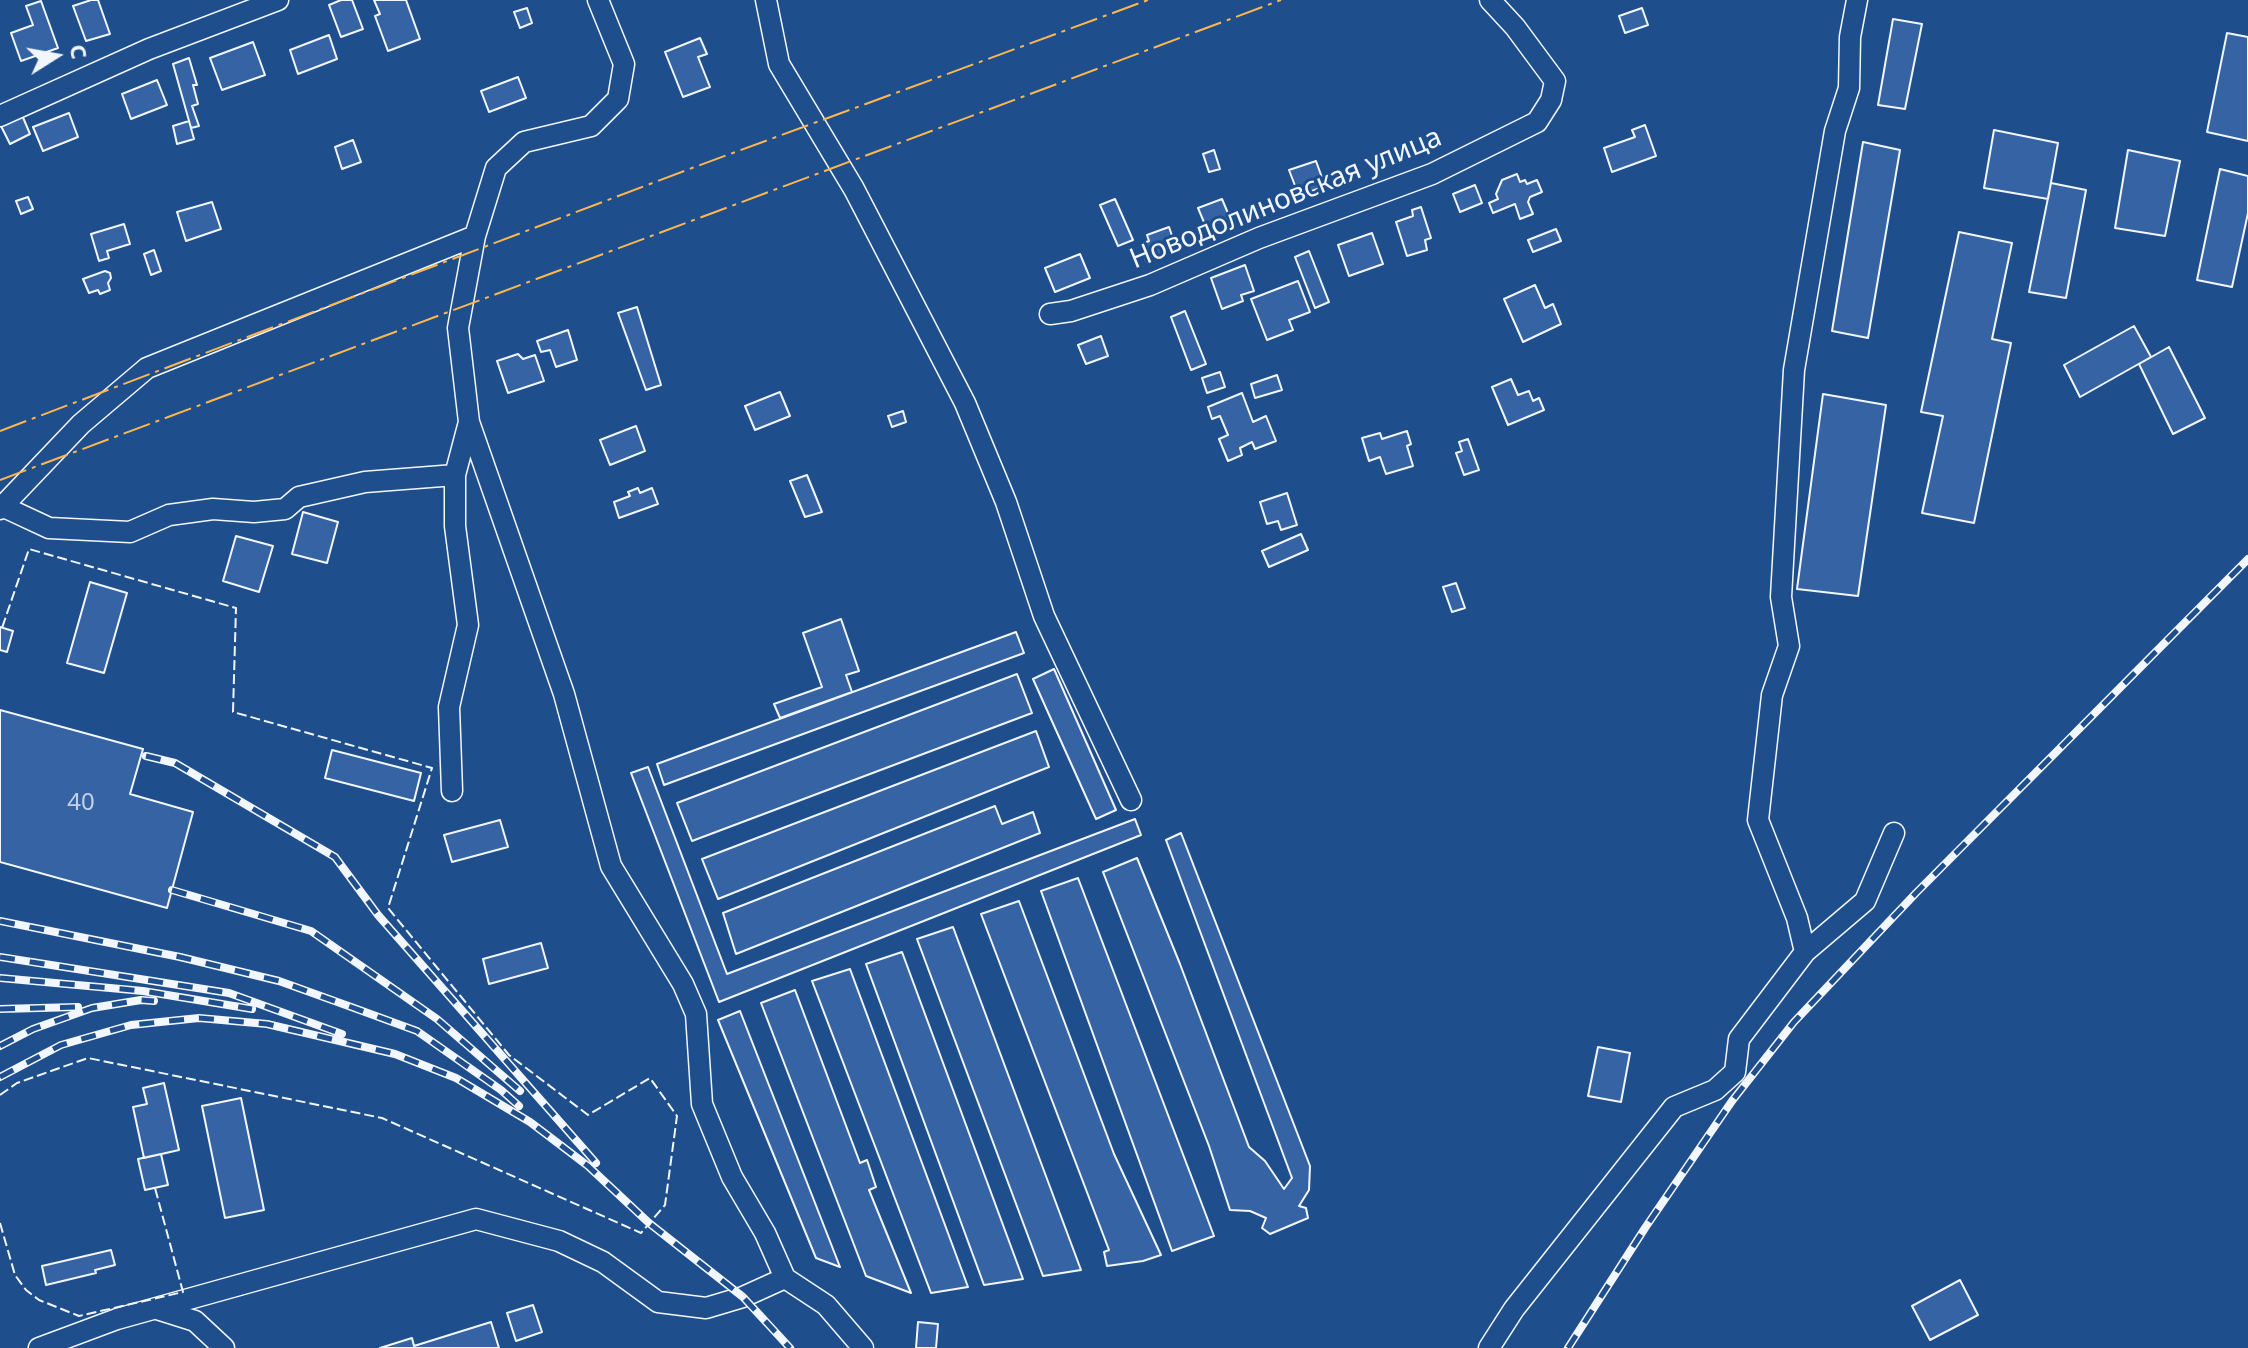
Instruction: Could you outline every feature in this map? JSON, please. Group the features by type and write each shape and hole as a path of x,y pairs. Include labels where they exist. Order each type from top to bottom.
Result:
{"street":[{"path":"0,116 149,49 278,0"},
{"path":"598,0 624,64 618,99 591,126 524,142 496,168 475,236 458,328 469,422 568,705 611,866 683,984 696,1014 702,1104 732,1177 765,1233 785,1278 826,1305 863,1348"},
{"path":"766,0 779,64 866,210 965,403 1006,502 1044,616 1131,800"},
{"name":"Новодолиновская улица","path":"1050,314 1071,311 1150,285 1259,238 1432,174 1537,122 1551,100 1555,81 1515,27 1490,0"},
{"path":"1805,952 1797,918 1758,820 1772,695 1789,646 1781,597 1794,370 1835,131 1849,88 1850,37 1857,0"},
{"path":"455,475 365,482 299,497 285,509 254,512 213,509 169,515 130,532 49,528 2,508 81,424 147,368 475,236"},
{"path":"452,791 449,707 468,625 455,526 455,475 469,422"},
{"path":"1489,1348 1514,1309 1674,1107 1715,1090 1735,1072 1739,1039 1805,952 1865,901 1894,833"},
{"path":"39,1348 117,1319 476,1219 559,1241 603,1262 658,1302 706,1308 743,1297 785,1278"},
{"path":"157,1309 195,1321 224,1348"}],"building":[{"path":"98,0 110,34 86,41 73,6"},
{"path":"352,0 363,29 341,37 329,5"},
{"path":"374,0 406,0 420,39 388,51 375,16 380,14"},
{"path":"41,1 58,48 21,61 11,33 33,25 26,6"},
{"path":"527,8 532,23 520,28 514,12"},
{"path":"1642,8 1648,25 1625,33 1619,16"},
{"path":"1893,19 1922,24 1905,109 1878,105"},
{"path":"2227,33 2248,37 2248,141 2207,132"},
{"path":"329,35 337,59 298,74 290,50"},
{"path":"700,38 707,54 698,57 710,87 683,97 665,52"},
{"path":"253,42 265,75 222,90 210,58"},
{"path":"189,58 197,85 193,85 198,104 192,106 199,126 191,128 173,64"},
{"path":"518,77 526,98 489,112 481,91"},
{"path":"157,80 167,105 131,119 122,94"},
{"path":"69,113 78,137 43,151 33,127"},
{"path":"22,115 30,134 10,144 0,124"},
{"path":"189,121 194,139 177,144 173,126"},
{"path":"1645,125 1656,156 1612,172 1604,148 1635,137 1632,130"},
{"path":"1994,130 2058,143 2048,199 1984,188"},
{"path":"353,140 361,162 342,169 335,147"},
{"path":"1863,142 1900,150 1868,338 1832,331"},
{"path":"1214,150 1220,169 1209,172 1203,154"},
{"path":"2128,150 2180,161 2165,236 2115,228"},
{"path":"1316,161 1325,186 1299,196 1289,170"},
{"path":"2220,169 2248,176 2248,213 2232,287 2197,280"},
{"path":"1517,174 1520,182 1525,180 1527,184 1537,180 1542,192 1530,197 1528,202 1533,214 1520,219 1515,204 1493,213 1489,203 1498,199 1496,194 1502,180"},
{"path":"2051,183 2086,190 2066,298 2029,292"},
{"path":"1475,185 1482,203 1460,212 1453,194"},
{"path":"28,197 33,209 21,214 16,201"},
{"path":"1115,199 1133,240 1118,246 1100,205"},
{"path":"1222,199 1230,218 1206,227 1198,208"},
{"path":"212,202 221,229 186,241 177,212"},
{"path":"1421,207 1431,238 1425,240 1427,250 1407,256 1396,222 1413,216 1412,210"},
{"path":"124,224 130,244 107,251 109,258 99,261 91,234"},
{"path":"1169,227 1177,250 1146,261 1141,244 1149,241 1147,235"},
{"path":"1556,229 1561,241 1533,252 1528,240"},
{"path":"1959,232 2012,243 1992,339 2011,343 1974,523 1922,513 1943,416 1921,412"},
{"path":"1372,233 1383,264 1349,276 1338,245"},
{"path":"154,250 161,271 151,275 144,254"},
{"path":"1309,251 1329,302 1315,308 1295,257"},
{"path":"1080,254 1090,278 1055,292 1045,268"},
{"path":"1245,265 1254,291 1241,295 1243,301 1222,309 1211,278"},
{"path":"105,271 110,273 110,290 100,294 98,290 89,293 83,279"},
{"path":"1298,281 1310,312 1289,320 1293,330 1267,340 1251,299"},
{"path":"1535,285 1545,308 1553,304 1561,324 1523,342 1504,299"},
{"path":"637,307 661,385 646,390 618,313"},
{"path":"1185,311 1206,364 1191,370 1171,317"},
{"path":"2134,326 2151,357 2080,397 2064,365"},
{"path":"568,330 577,360 556,367 550,350 541,352 537,341"},
{"path":"1101,336 1108,356 1086,364 1078,345"},
{"path":"2169,347 2205,418 2173,434 2139,364"},
{"path":"518,354 523,359 535,355 544,381 508,393 497,361"},
{"path":"1220,372 1225,387 1207,393 1202,378"},
{"path":"1277,375 1282,390 1255,398 1251,384"},
{"path":"1511,379 1518,395 1529,391 1533,401 1539,398 1544,410 1508,425 1492,387"},
{"path":"780,392 790,416 755,430 745,406"},
{"path":"1242,393 1253,422 1266,416 1276,441 1255,449 1252,442 1240,448 1242,455 1228,461 1219,439 1228,435 1220,416 1212,419 1208,407"},
{"path":"1823,394 1886,405 1858,596 1797,589"},
{"path":"903,411 906,422 892,427 888,416"},
{"path":"636,426 645,451 610,465 600,440"},
{"path":"1407,431 1411,444 1407,446 1413,466 1386,474 1380,457 1369,461 1362,438 1380,433 1382,439"},
{"path":"1468,439 1479,470 1464,475 1456,453 1462,451 1459,442"},
{"path":"807,475 822,512 805,517 790,481"},
{"path":"638,488 640,493 652,488 658,504 619,518 614,502 630,496 628,492"},
{"path":"1287,493 1297,525 1281,530 1278,521 1267,524 1260,502"},
{"path":"303,512 338,522 327,563 292,554"},
{"path":"1301,534 1308,550 1269,567 1262,551"},
{"path":"236,536 273,546 259,592 223,581"},
{"path":"90,582 127,593 104,673 67,663"},
{"path":"1456,583 1465,608 1452,612 1443,587"},
{"path":"841,619 859,671 846,675 852,692 780,718 774,704 822,687 803,633"},
{"path":"0,627 13,631 7,652 0,650"},
{"path":"1016,632 1024,653 664,785 657,764"},
{"path":"1054,669 1116,810 1096,819 1033,679"},
{"path":"1017,674 1032,713 692,841 677,803"},
{"path":"0,710 143,749 130,794 193,812 167,908 0,862"},
{"path":"1036,731 1049,767 718,899 702,859"},
{"path":"332,750 421,773 414,801 325,778"},
{"path":"648,767 727,974 1135,819 1141,835 719,1002 631,773"},
{"path":"995,806 1002,824 1033,812 1040,833 736,954 723,913"},
{"path":"500,820 508,847 452,862 444,835"},
{"path":"1181,833 1310,1166 1309,1190 1299,1206 1306,1208 1308,1218 1270,1234 1262,1228 1266,1218 1250,1211 1230,1210 1209,1146 1103,872 1137,858 1249,1147 1265,1161 1284,1189 1292,1178 1166,840"},
{"path":"1078,878 1214,1236 1172,1251 1041,891"},
{"path":"1019,901 1114,1154 1161,1255 1107,1266 1104,1252 1109,1250 981,914"},
{"path":"953,927 1081,1270 1043,1276 917,939"},
{"path":"541,943 548,968 489,984 483,959"},
{"path":"902,952 1023,1279 984,1285 866,964"},
{"path":"850,969 968,1287 931,1293 812,981"},
{"path":"795,990 860,1163 867,1160 876,1187 869,1190 911,1293 866,1276 761,1003"},
{"path":"740,1011 840,1267 816,1258 718,1020"},
{"path":"1598,1047 1630,1053 1621,1102 1588,1096"},
{"path":"164,1083 179,1150 144,1158 133,1107 147,1104 143,1088"},
{"path":"241,1098 264,1210 225,1218 202,1106"},
{"path":"161,1154 168,1185 145,1190 138,1159"},
{"path":"111,1250 115,1265 46,1285 42,1266"},
{"path":"1960,1280 1978,1315 1930,1340 1912,1306"},
{"path":"533,1305 542,1332 516,1341 507,1313"},
{"path":"491,1322 499,1348 380,1348 412,1338 414,1346"},
{"path":"918,1322 938,1324 936,1348 916,1348"}],"railway":[{"path":"1568,1348 1732,1101 1794,1022 1916,893 2248,559"},
{"path":"146,756 175,763 335,857 378,915 596,1163"},
{"path":"172,890 311,931 437,1019 520,1091"},
{"path":"0,921 180,957 279,981 417,1031 519,1106"},
{"path":"0,957 229,993 342,1034"},
{"path":"0,978 143,991 252,1009"},
{"path":"0,1046 33,1029 92,1008 141,1000 154,1001"},
{"path":"0,1009 78,1007"},
{"path":"0,1077 61,1045 131,1025 199,1018 267,1024 395,1054 456,1078 530,1122 588,1166 649,1223 743,1297 790,1348"}],"fence":[{"path":"0,1095 17,1083 88,1058 382,1118 641,1233 665,1205 677,1116 650,1078 588,1115 509,1055 388,908 432,768 233,712 236,608 29,549 2,628 7,629"},
{"path":"0,1223 15,1275 26,1290 39,1300 79,1316 183,1292 155,1188"}],"power":[{"path":"0,431 692,168 1148,0"},
{"path":"0,480 1281,0"}]}
